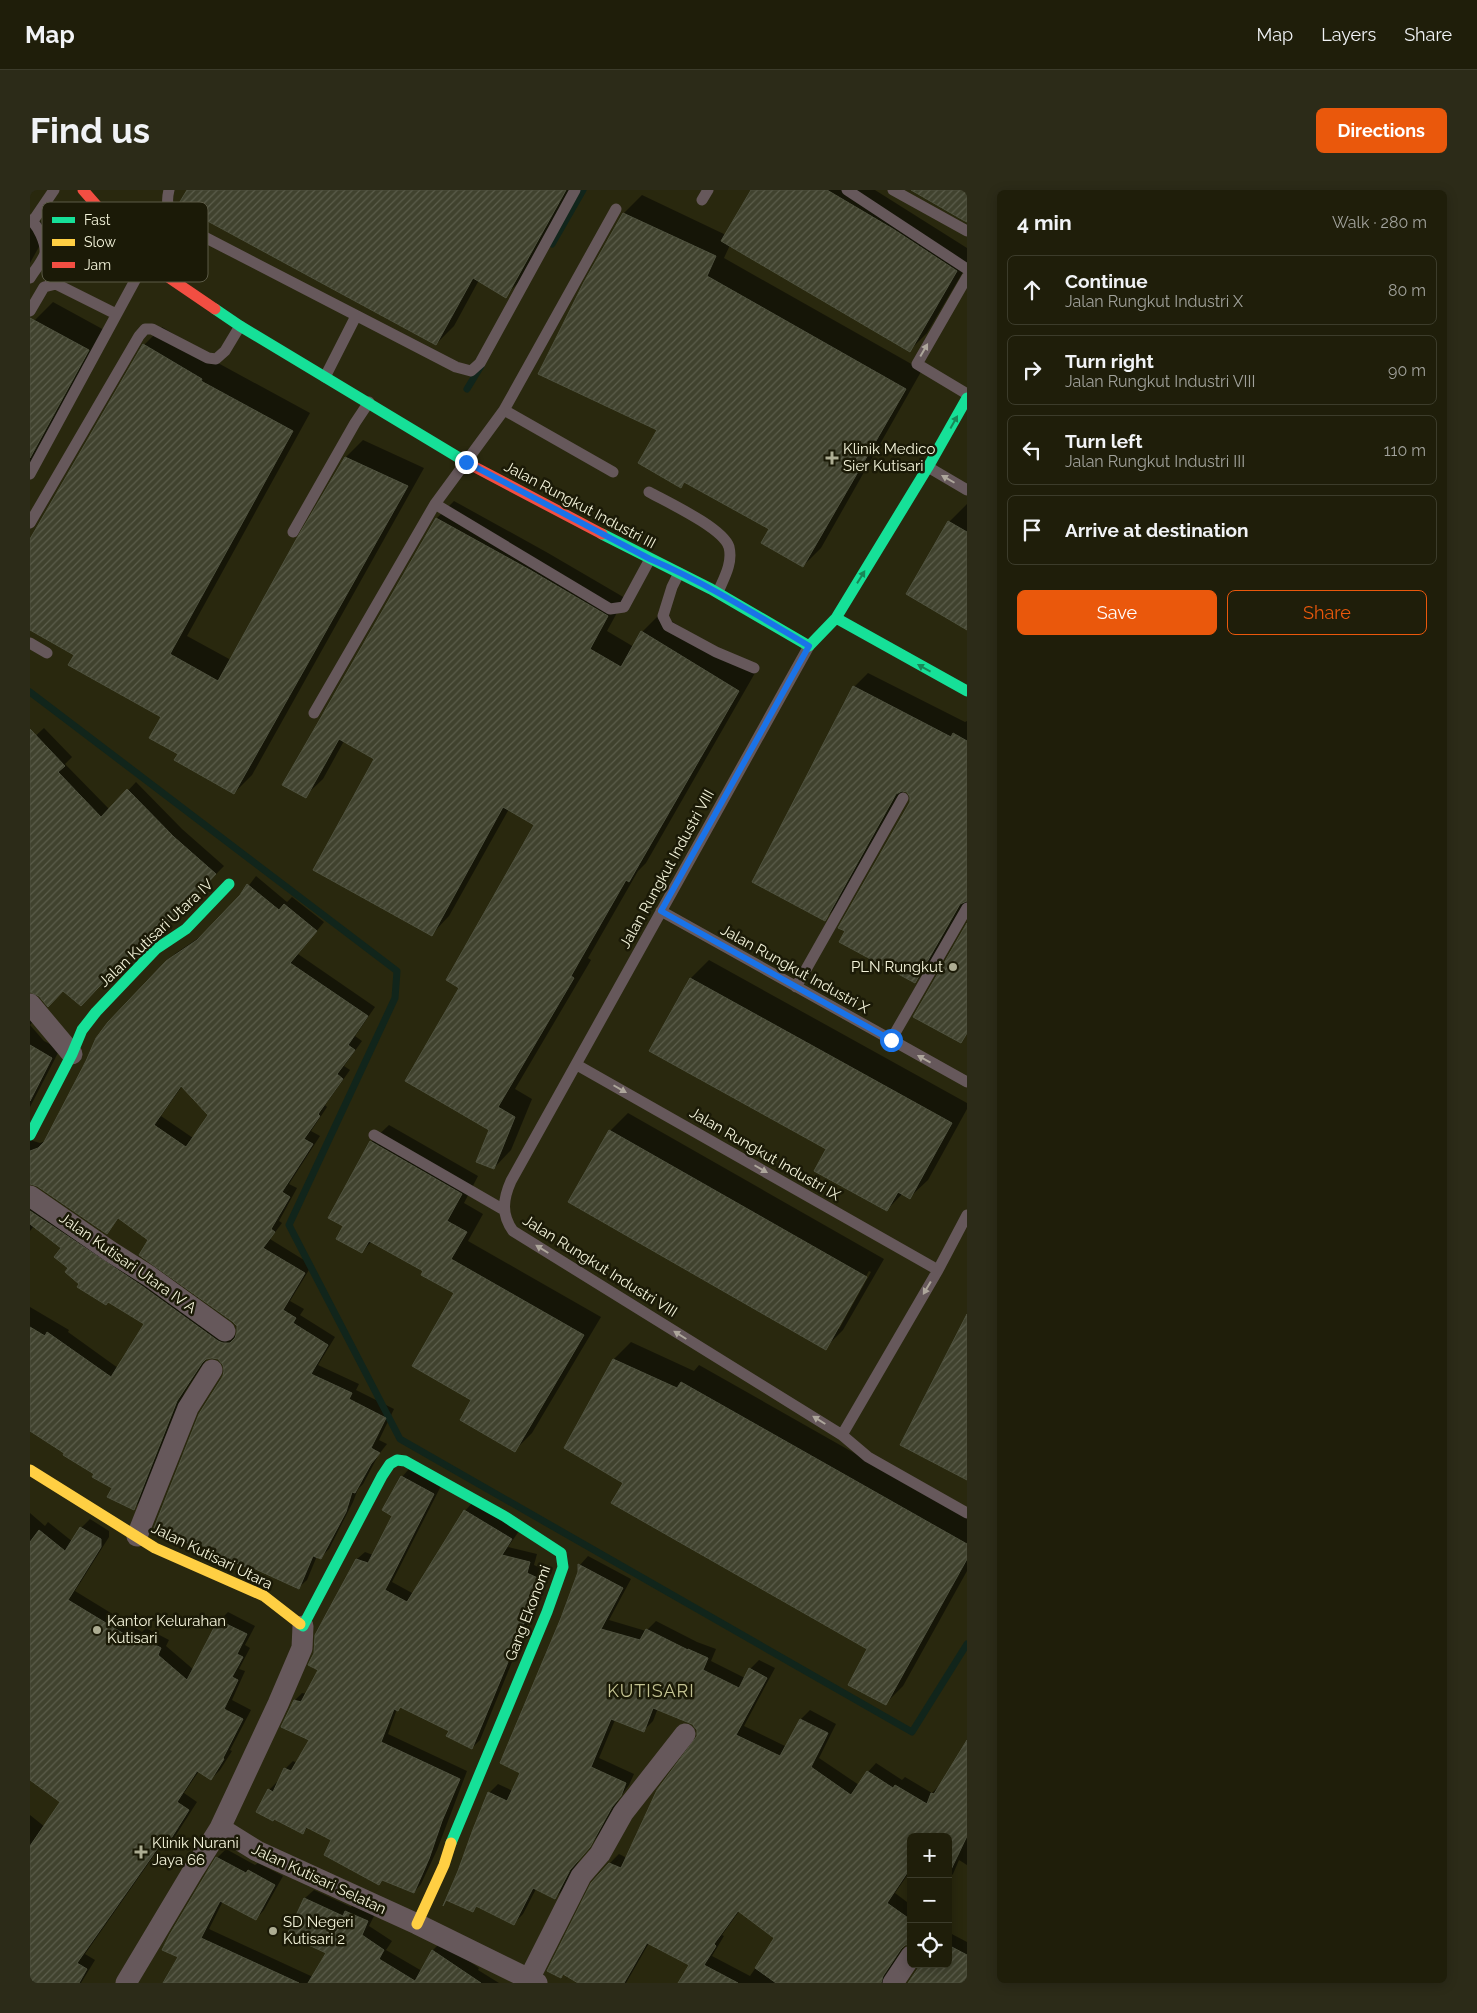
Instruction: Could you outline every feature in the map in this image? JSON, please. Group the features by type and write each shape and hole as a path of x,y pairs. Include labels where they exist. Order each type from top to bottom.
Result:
{"street":[{"name":"Jalan Rungkut Industri III","path":"82,190 93,202"},
{"name":"Jalan Rungkut Industri III","path":"175,282 240,326 466,462 650,559 718,592 809,646"},
{"path":"809,646 836,618 928,467 967,396"},
{"path":"836,618 967,691"},
{"name":"Jalan Kutisari Utara IV","path":"30,1134 72,1054 82,1030 96,1012 156,949 186,929 229,884"},
{"path":"30,1004 72,1054"},
{"name":"Jalan Kutisari Utara IV A","path":"30,1196 149,1276 225,1331"},
{"path":"137,1536 188,1408 212,1370"},
{"name":"Gang Ekonomi","path":"303,1626 380,1480 396,1460 405,1461 478,1499 529,1529 561,1553 562,1567 547,1612 457,1826 444,1865 417,1924"},
{"name":"Jalan Kutisari Utara","path":"30,1470 156,1548 264,1596 303,1626"},
{"path":"126,1983 220,1828 302,1648 303,1626"},
{"path":"533,1981 581,1876 600,1854 624,1813 685,1734"},
{"name":"Jalan Kutisari Selatan","path":"220,1828 257,1851 417,1924 533,1981"},
{"path":"893,1983 907,1962"}],"lane":[{"path":"45,202 54,190"},
{"path":"208,239 456,367 471,371 476,368 575,190"},
{"path":"847,190 967,269"},
{"path":"893,190 967,231"},
{"path":"42,207 32,221 42,238"},
{"path":"314,713 435,504 478,449 504,410 616,209"},
{"path":"30,278 42,258"},
{"path":"967,277 917,364 967,396"},
{"path":"30,474 134,282"},
{"path":"30,312 44,287 56,284 116,314"},
{"path":"325,377 356,316"},
{"path":"30,523 145,329 152,329 208,358 216,359 225,351 240,326"},
{"path":"293,532 368,402"},
{"path":"504,410 613,472"},
{"path":"928,467 967,490"},
{"path":"649,492 717,531 729,546 730,565 718,592"},
{"path":"435,504 610,609 624,607 650,559"},
{"path":"679,572 662,616 668,626 716,652 754,668"},
{"path":"30,643 47,654"},
{"name":"Jalan Rungkut Industri VIII","path":"809,646 511,1181 505,1194 504,1210 506,1221 513,1231 842,1435 868,1457 967,1513"},
{"path":"796,987 903,798"},
{"path":"891,1040 967,908"},
{"name":"Jalan Rungkut Industri X","path":"661,911 967,1082"},
{"name":"Jalan Rungkut Industri IX","path":"577,1065 938,1270"},
{"path":"374,1135 504,1210"},
{"path":"842,1435 938,1270 967,1215"}],"building":[{"path":"187,190 566,190 506,298 473,278 436,345 208,221 208,202 180,202"},
{"path":"751,190 827,190 893,229 957,271 910,352 721,241"},
{"path":"911,190 967,190 967,222 963,220"},
{"path":"623,213 716,256 707,276 906,389 803,567 761,543 769,529 684,482 681,488 638,463 657,430 538,374 584,282"},
{"path":"30,318 89,350 30,458"},
{"path":"143,344 202,379 201,381 293,431 170,654 218,681 297,538 345,457 408,486 234,794 174,760 178,754 149,738 161,717 68,665 74,655 30,630 30,539"},
{"path":"436,518 608,616 590,649 621,667 641,631 739,691 629,882 626,880 571,976 574,978 498,1107 515,1117 494,1169 476,1162 489,1130 405,1081 459,988 446,980 534,825 503,807 432,936 313,870 374,759 339,739 306,798 282,785"},
{"path":"948,521 967,532 967,630 906,594"},
{"path":"853,686 951,737 953,733 967,741 967,901 960,904 915,983 839,942 845,931 838,928 910,802 907,792 902,791 896,794 825,921 752,882"},
{"path":"30,729 65,766 58,772 101,817 127,789 174,837 216,874 176,917 145,938 81,1006 63,991 48,1007 39,996 30,992"},
{"path":"247,884 279,910 284,904 317,931 290,963 368,1016 348,1045 355,1050 337,1074 343,1079 318,1114 320,1116 304,1139 313,1144 282,1192 290,1197 271,1229 275,1232 263,1248 305,1273 283,1310 296,1318 293,1323 328,1345 311,1374 352,1393 349,1399 386,1418 371,1448 380,1453 371,1464 355,1493 352,1492 346,1512 321,1559 313,1556 299,1589 251,1567 250,1569 223,1557 223,1559 154,1528 199,1414 223,1376 223,1365 218,1359 206,1359 202,1363 177,1401 134,1510 107,1497 112,1488 92,1477 94,1474 63,1455 64,1453 30,1431 30,1327 45,1336 47,1332 111,1377 144,1324 108,1302 106,1305 77,1287 79,1284 65,1272 68,1268 54,1257 61,1248 30,1224 30,1211 142,1286 218,1341 230,1343 235,1338 237,1326 232,1321 139,1255 148,1240 118,1218 107,1234 37,1186 30,1184 30,1151 38,1148 44,1142 96,1038 108,1022 166,961 197,940 240,895","holes":["181,1086 208,1115 186,1147 154,1125"]},
{"name":"PLN Rungkut","path":"967,923 967,1033 961,1043 913,1017"},
{"path":"690,978 952,1123 910,1199 898,1192 887,1211 814,1171 826,1149 649,1051"},
{"path":"30,1045 52,1058 30,1101"},
{"path":"609,1130 867,1277 826,1350 568,1202"},
{"path":"370,1141 462,1194 447,1221 467,1232 451,1259 584,1335 515,1452 460,1420 471,1400 412,1366 454,1293 421,1275 423,1271 369,1241 362,1253 336,1239 343,1226 328,1218"},
{"path":"967,1314 967,1480 900,1445"},
{"path":"613,1359 677,1388 681,1382 967,1544 967,1559 886,1705 848,1685 867,1649 611,1503 623,1483 564,1448"},
{"path":"401,1476 434,1494 385,1590 407,1602 464,1510 512,1539 502,1555 530,1562 527,1573 542,1580 472,1749 446,1736 449,1731 400,1707 398,1711 394,1709 381,1742 460,1779 414,1893 382,1880 379,1885 324,1855 331,1840 306,1827 303,1834 256,1812 268,1789 273,1792 284,1768 291,1771 309,1740 281,1727 294,1700 301,1702 318,1670 308,1665 314,1653 315,1635 356,1559 368,1563 392,1516 382,1510"},
{"path":"80,1527 101,1539 101,1547 68,1600 134,1640 137,1635 161,1648 158,1655 187,1680 218,1620 247,1634 237,1654 243,1657 232,1677 238,1680 224,1709 243,1719 224,1759 211,1780 197,1771 177,1802 189,1810 165,1848 160,1845 77,1963 87,1969 79,1983 30,1983 30,1846 60,1802 30,1780 30,1542 39,1530 65,1551"},
{"path":"578,1564 623,1588 601,1629 640,1640 646,1629 708,1658 703,1670 739,1688 749,1668 767,1678 736,1735 780,1756 800,1719 828,1733 811,1767 851,1795 867,1771 893,1788 895,1785 927,1804 931,1793 934,1794 967,1740 967,1836 952,1868 952,1833 907,1833 907,1873 887,1903 907,1917 907,1945 901,1949 883,1976 881,1983 776,1983 755,1968 774,1938 738,1911 714,1944 716,1946 704,1965 738,1983 678,1983 689,1965 647,1943 624,1983 578,1983 563,1974 561,1978 547,1971 591,1883 609,1863 621,1868 657,1790 697,1736 697,1730 692,1724 653,1708 644,1732 611,1719 591,1767 626,1783 621,1796 612,1807 590,1847 570,1870 555,1899 533,1888 514,1925 476,1906 473,1912 446,1900 443,1906 488,1792 507,1801 520,1773 500,1763 561,1618 578,1572"},
{"path":"216,1857 246,1873 248,1870 275,1885 256,1920 220,1901 201,1938 299,1983 163,1983 178,1957 162,1950"},
{"path":"304,1898 343,1916 345,1911 368,1921 362,1935 384,1950 379,1959 415,1981 432,1950 481,1983 308,1983 326,1953 287,1935"},
{"path":"952,1947 967,1955 967,1983 908,1983 918,1968 952,1968"}],"waterway":[{"path":"552,244 583,190"},
{"path":"467,389 481,366"},
{"path":"30,692 397,971 395,998 289,1225 400,1439 912,1732 967,1644"}],"traffic: fast":[{"path":"215,309 240,326 471,465"},
{"path":"602,534 711,589 809,646 836,618 928,467 967,398"},
{"path":"836,618 967,691"},
{"path":"30,1135 72,1054 82,1030 96,1012 156,949 186,929 229,884"},
{"path":"300,1624 303,1626 382,1476 390,1464 397,1460 405,1461 504,1516 561,1553 563,1567 547,1612 451,1843"}],"traffic: slow":[{"path":"30,1470 155,1548 264,1596 300,1624"},
{"path":"417,1924 444,1865 451,1843"}],"traffic: jam":[{"path":"83,190 94,202"},
{"path":"175,282 215,309"},
{"path":"471,465 602,534"}],"place":[{"name":"Klinik Medico Sier Kutisari","path":"832,458"},
{"name":"PLN Rungkut","path":"953,967"},
{"name":"Kantor Kelurahan Kutisari","path":"97,1630"},
{"name":"Klinik Nurani Jaya 66","path":"141,1852"},
{"name":"SD Negeri Kutisari 2","path":"273,1931"}],"district":[{"name":"KUTISARI","path":"651,1691"}],"route":[{"path":"466,462 650,559 718,592 809,646 661,911 891,1040"}]}
